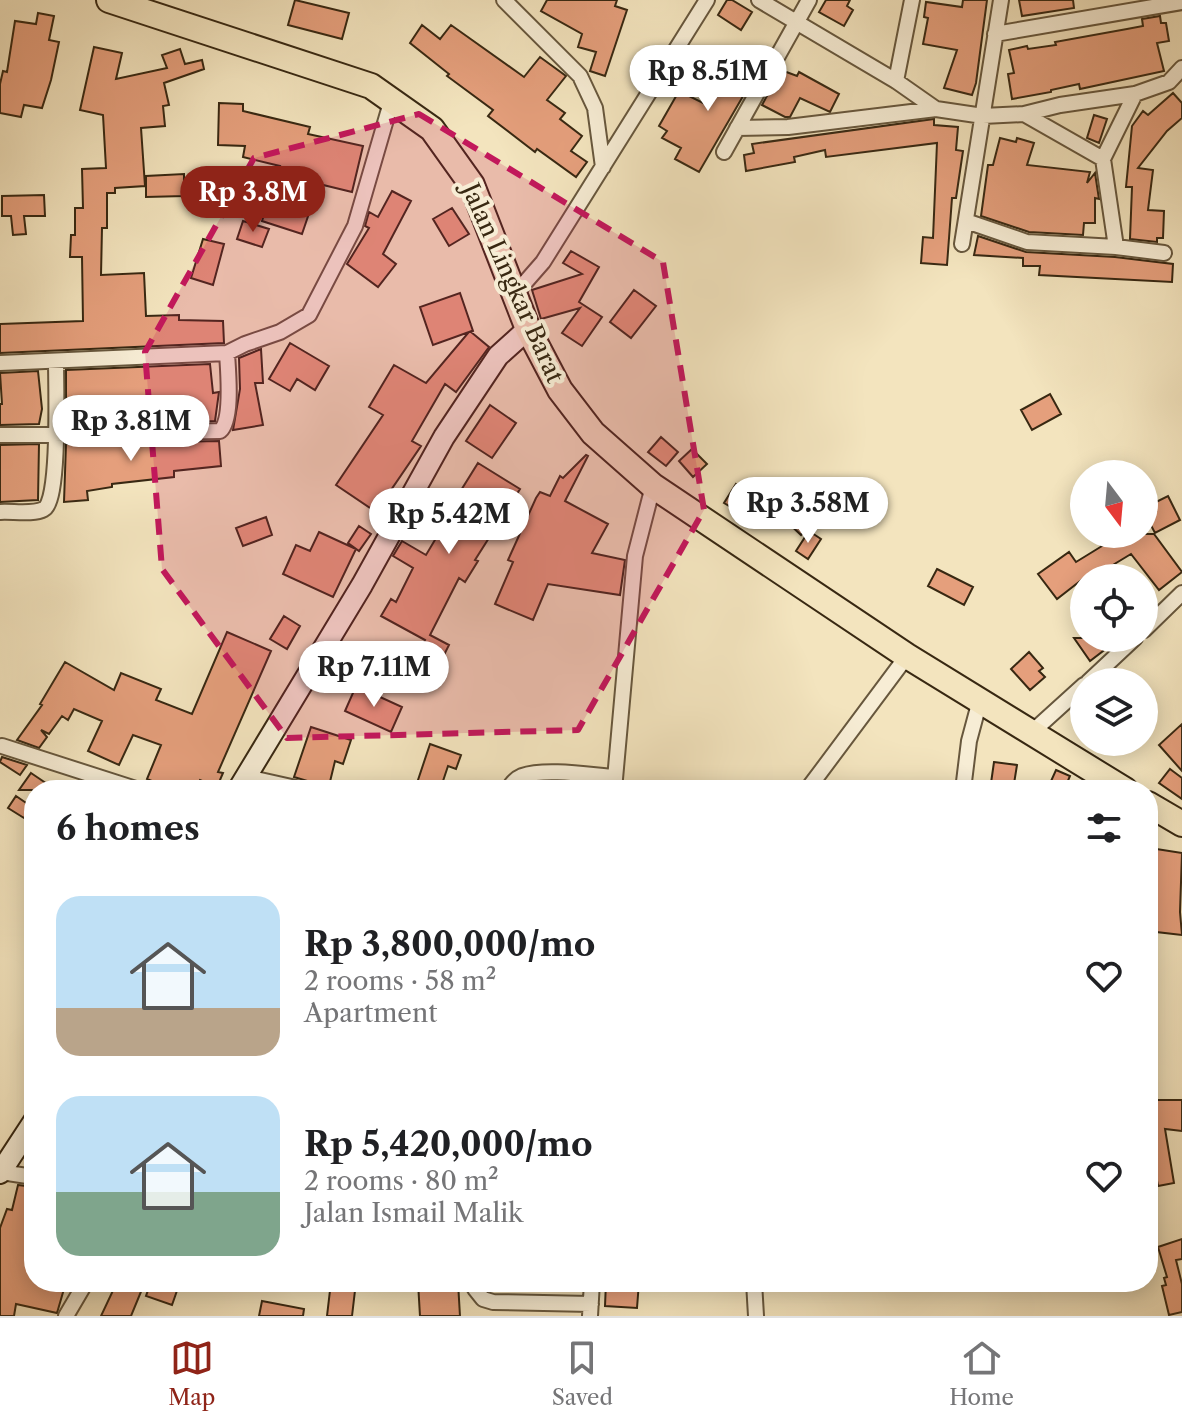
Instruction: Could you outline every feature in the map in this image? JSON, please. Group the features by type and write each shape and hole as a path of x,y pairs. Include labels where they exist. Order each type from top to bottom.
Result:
{"highway":[{"name":"Jalan Lingkar Barat","path":"124,2 371,86 432,129 472,185 528,329 560,390 593,433 653,486 907,656 1109,780"},
{"path":"1158,810 1182,824"}],"main road":[{"path":"244,780 362,585 444,437 498,356 528,329"},
{"path":"0,1173 24,1136"}],"street":[{"path":"504,0 580,76 595,108 603,167"},
{"path":"515,294 543,262 707,0"},
{"path":"759,0 896,81 936,109"},
{"path":"724,152 809,0"},
{"path":"896,81 912,0"},
{"path":"962,244 1001,0"},
{"path":"995,34 1182,2"},
{"path":"737,128 788,127 936,109 983,116 1024,114 1060,105 1135,94 1169,82 1182,68"},
{"path":"1116,247 1103,159 1135,94"},
{"path":"0,363 227,353 280,332 309,315 355,226 392,99"},
{"path":"1024,114 1103,159"},
{"path":"966,221 1027,242 1164,253"},
{"path":"0,435 220,431 227,422 227,353"},
{"path":"0,512 37,511 47,507 53,492 56,362"},
{"path":"614,780 635,556 653,486"},
{"path":"1158,616 1182,593"},
{"path":"1103,668 1120,652"},
{"path":"814,780 907,656"},
{"path":"1031,733 1070,698"},
{"path":"964,780 969,741 980,700"},
{"path":"2,746 108,780"},
{"path":"516,780 541,774 590,780"},
{"path":"0,1173 24,1176"},
{"path":"66,1316 80,1292"},
{"path":"477,1292 483,1299 493,1302 591,1310"},
{"path":"755,1292 756,1316"}],"highlighted area":[{"path":"419,114 663,262 704,510 578,730 287,738 162,569 145,352 254,158"}],"building":[{"path":"295,0 349,13 342,39 288,25"},
{"path":"547,0 617,0 615,6 627,10 605,76 590,71 596,52 578,47 582,34 541,11"},
{"path":"727,0 752,12 741,30 718,15"},
{"path":"826,0 850,0 847,6 853,10 844,26 819,12"},
{"path":"963,0 987,0 972,95 944,88 957,50 923,44 928,18 924,17 926,2 962,7"},
{"path":"1019,0 1073,0 1074,8 1022,16"},
{"path":"38,13 54,16 49,40 59,42 42,108 24,105 21,117 0,113 0,84 3,71 7,72 15,21 36,24"},
{"path":"1160,16 1161,23 1166,23 1169,41 1157,43 1164,71 1080,89 1079,84 1012,99 1008,74 1014,73 1009,50 1056,45 1055,42 1143,26 1142,19"},
{"path":"422,25 440,39 451,25 524,77 540,57 566,76 547,100 565,113 560,119 582,136 571,151 587,162 576,177 537,149 535,152 488,116 493,110 447,76 449,74 410,43"},
{"path":"94,47 122,53 116,79 167,68 162,55 180,49 185,64 202,60 204,69 164,83 169,105 163,106 165,126 141,128 145,186 115,188 115,193 107,193 107,228 102,228 101,275 144,273 146,316 179,315 179,320 223,321 224,343 0,353 0,324 83,321 82,257 70,257 71,235 75,235 75,208 83,208 82,169 106,168 103,115 80,110"},
{"path":"743,48 764,60 699,172 675,159 681,148 662,138 667,131 659,126 679,91 707,105 726,68 730,70"},
{"path":"781,70 797,76 799,72 839,94 830,112 800,98 790,117 762,105"},
{"path":"1173,93 1182,103 1182,118 1167,131 1138,168 1153,170 1148,210 1164,211 1163,238 1157,238 1157,242 1130,239 1132,187 1126,187 1132,126 1143,111 1148,115"},
{"path":"219,103 243,104 243,111 310,127 308,134 363,146 352,192 319,184 302,234 262,221 280,166 243,157 245,146 218,145"},
{"path":"1094,115 1107,119 1099,143 1087,138"},
{"path":"934,119 934,125 958,127 956,150 963,151 956,198 952,198 947,265 921,263 923,237 933,238 937,143 826,157 825,150 794,157 795,162 746,171 744,155 754,153 752,144"},
{"path":"1000,138 1016,142 1017,138 1034,143 1027,165 1090,172 1087,183 1095,173 1099,199 1095,198 1095,223 1084,223 1083,235 1029,232 981,216 988,165 993,165"},
{"path":"184,174 184,196 146,197 146,176"},
{"path":"392,191 411,201 383,254 396,264 378,287 347,264 369,228 365,226 369,212 378,217"},
{"path":"44,195 45,216 24,216 26,234 13,235 11,216 2,216 2,196"},
{"path":"452,208 469,234 449,246 433,219"},
{"path":"243,221 269,229 262,247 237,239"},
{"path":"978,236 1026,252 1173,264 1172,282 1039,275 1040,266 1023,266 1023,258 974,255"},
{"path":"203,239 224,244 213,285 191,278"},
{"path":"571,251 599,267 579,302 602,317 582,346 562,333 580,308 541,319 532,290 582,274 563,263"},
{"path":"634,290 656,306 631,338 610,322"},
{"path":"460,293 471,332 489,347 456,392 445,384 412,441 421,446 376,512 336,485 383,415 369,407 394,365 426,383 469,332 433,345 420,307"},
{"path":"290,343 329,366 315,390 297,379 290,391 269,379"},
{"path":"261,349 263,383 255,383 263,425 233,430 240,389 239,358"},
{"path":"210,364 213,393 219,392 215,421 66,424 66,370"},
{"path":"38,371 42,409 39,424 0,425 0,373"},
{"path":"1050,394 1061,414 1032,430 1021,410"},
{"path":"490,405 516,423 492,458 466,441"},
{"path":"661,437 678,452 666,466 648,452"},
{"path":"219,441 221,466 174,471 174,477 112,484 112,487 87,491 88,500 64,502 66,444"},
{"path":"39,444 38,500 0,502 0,445"},
{"path":"692,449 707,464 693,477 679,461"},
{"path":"586,455 565,501 608,524 592,553 625,560 620,595 548,584 533,620 495,604 513,562 508,560 536,498 540,492 550,496 560,476 563,478"},
{"path":"478,463 520,489 475,560 478,561 465,582 459,578 430,635 449,645 442,659 421,648 425,640 381,616 391,599 396,602 413,568 393,556 402,541 426,555 448,518 445,516"},
{"path":"736,484 753,495 741,513 724,503"},
{"path":"1168,496 1180,520 1158,531 1158,501"},
{"path":"805,499 821,514 801,535 785,520"},
{"path":"266,517 272,535 243,546 236,528"},
{"path":"359,526 371,534 359,551 348,543"},
{"path":"809,531 821,539 808,559 796,551"},
{"path":"319,532 356,549 333,597 283,574 296,545 310,551"},
{"path":"1158,539 1182,572 1159,590 1158,564 1139,564 1131,554 1114,564 1070,564 1070,589 1057,599 1038,574 1069,552 1076,562 1099,548 1158,548"},
{"path":"937,569 973,587 964,605 928,586"},
{"path":"284,616 300,626 287,649 270,639"},
{"path":"227,632 271,651 218,772 223,773 220,780 147,779 161,745 133,735 119,765 88,751 102,721 74,709 68,720 62,716 49,734 41,730 47,737 39,748 17,740 42,705 65,662 114,690 121,673 161,689 156,700 192,714"},
{"path":"1029,652 1043,668 1039,671 1045,677 1030,690 1011,669"},
{"path":"1084,652 1102,652 1090,661"},
{"path":"356,686 402,707 391,732 345,711"},
{"path":"1182,724 1182,771 1159,745"},
{"path":"311,727 351,740 343,764 335,761 330,780 294,777"},
{"path":"430,744 461,755 456,769 448,766 443,780 418,780"},
{"path":"2,757 27,765 20,775 0,762"},
{"path":"994,762 1017,765 1015,780 991,780"},
{"path":"1170,769 1182,778 1182,799 1159,783"},
{"path":"1056,770 1070,776 1068,780 1052,780"},
{"path":"31,773 41,780 26,780"},
{"path":"16,796 24,802 24,818 8,808"},
{"path":"1158,849 1182,853 1182,935 1158,932"},
{"path":"1158,1100 1182,1100 1182,1131 1165,1129 1174,1183 1158,1186"},
{"path":"18,1185 24,1186 24,1292 63,1292 57,1313 16,1304 14,1316 0,1316 0,1228 7,1209 12,1210"},
{"path":"1182,1239 1182,1259 1176,1260 1182,1284 1182,1312 1169,1315 1162,1286 1166,1285 1164,1278 1167,1277 1158,1247"},
{"path":"112,1292 141,1292 131,1316 101,1316"},
{"path":"147,1292 177,1292 172,1305 146,1296"},
{"path":"330,1292 355,1292 352,1316 327,1316"},
{"path":"419,1292 459,1292 460,1316 420,1316"},
{"path":"606,1292 638,1292 637,1308 605,1306"},
{"path":"262,1301 304,1309 303,1316 259,1316"}]}
